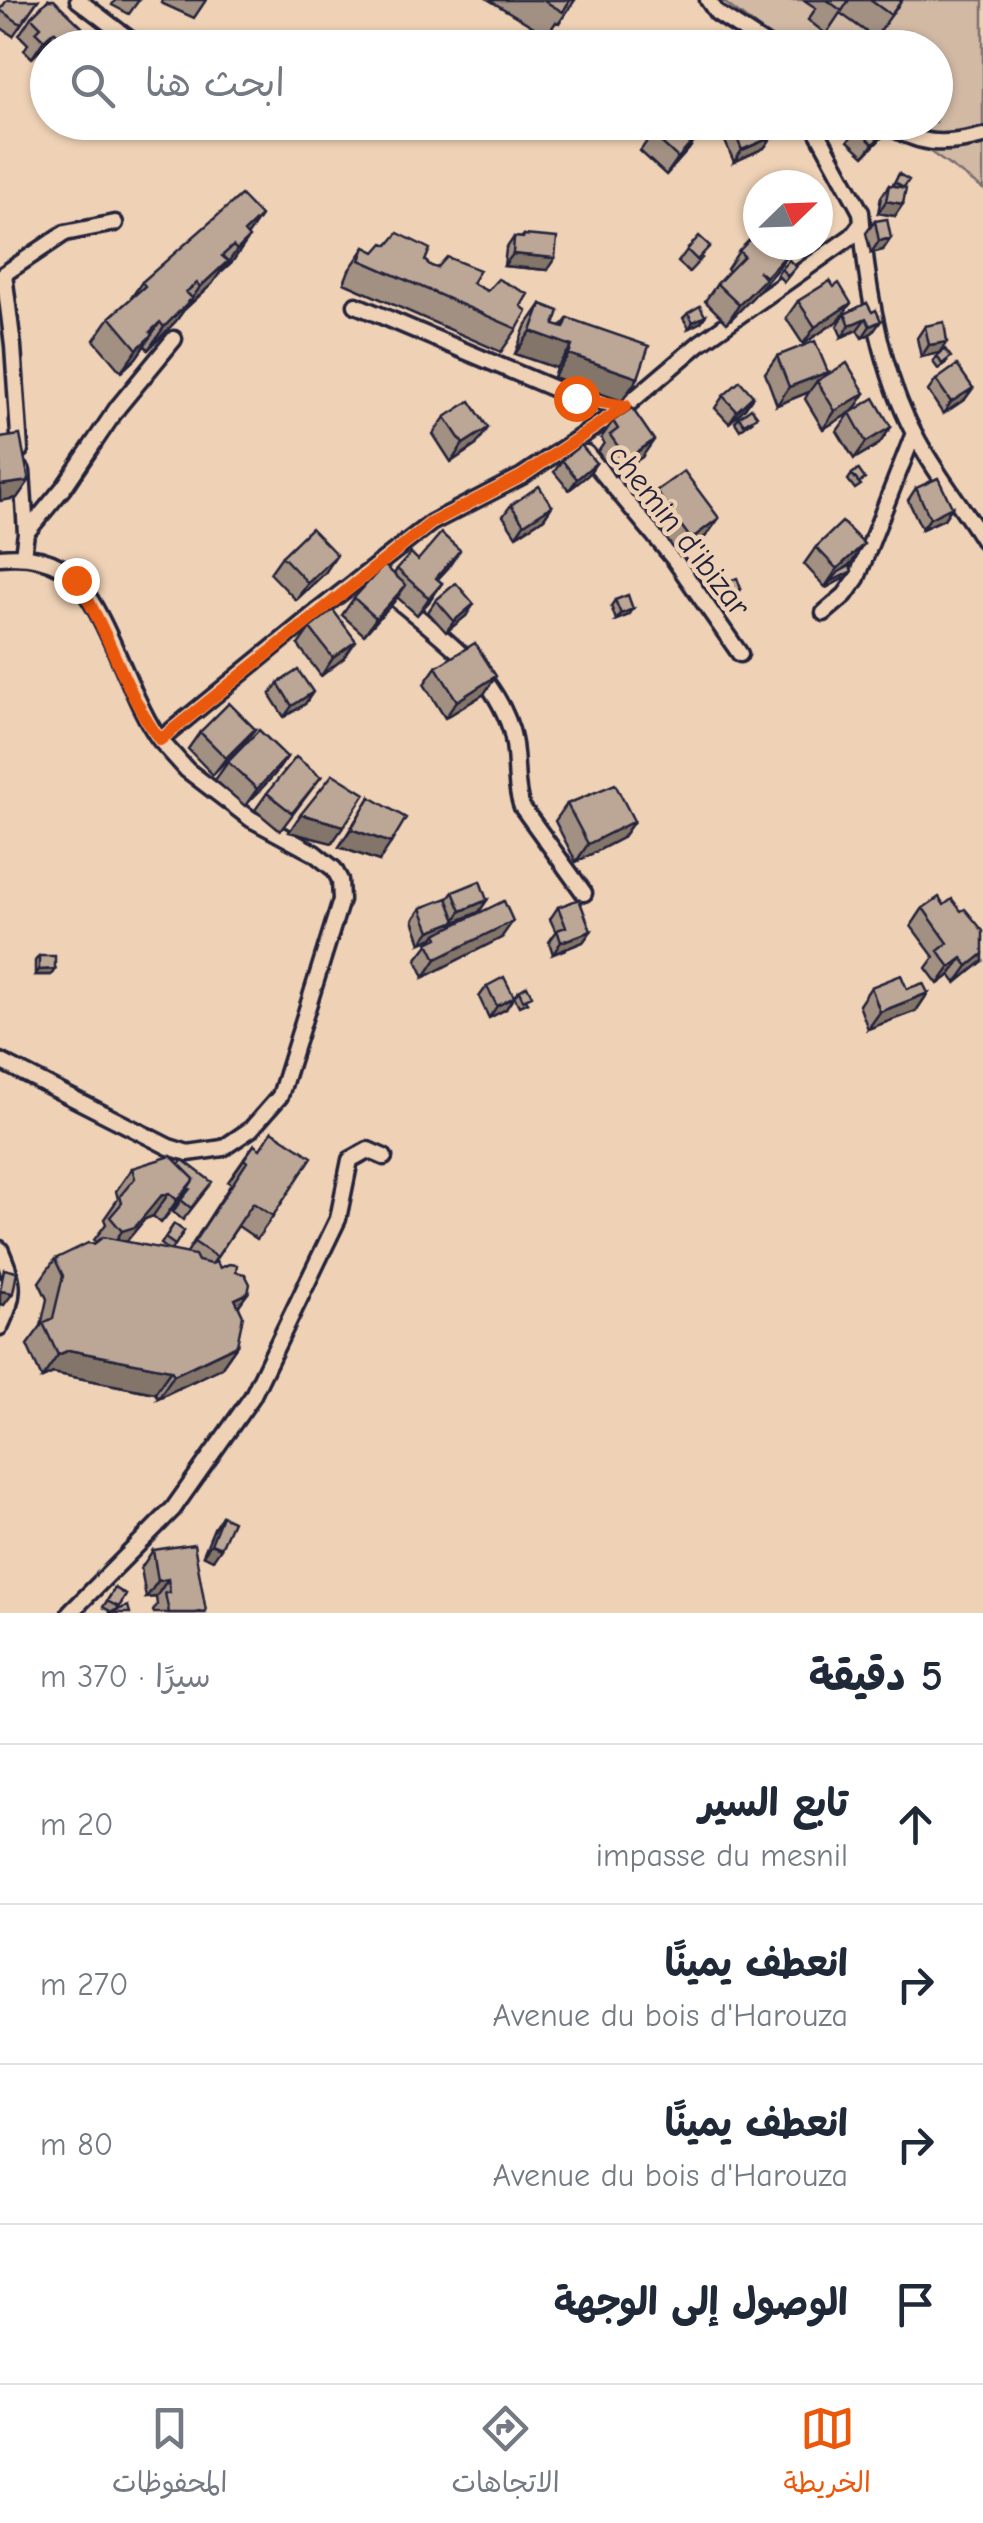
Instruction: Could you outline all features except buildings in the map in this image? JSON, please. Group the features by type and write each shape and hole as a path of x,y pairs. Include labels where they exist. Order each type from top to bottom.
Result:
{"street":[{"path":"78,0 117,30"},
{"path":"708,0 744,30"},
{"path":"920,140 961,142 983,136"},
{"path":"822,140 861,212 878,337 914,433 983,540"},
{"path":"23,555 26,533 14,346 2,279 65,233 115,223"},
{"path":"160,740 431,523 522,476 626,406 700,343 852,236 862,223"},
{"path":"356,304 576,398 626,406"},
{"path":"26,533 64,488 118,407 174,340"},
{"path":"824,614 857,578 914,433"},
{"name":"chemin d'ibizar","path":"576,440 674,559 740,654"},
{"path":"0,557 23,555 60,566 76,580 92,604 160,740 187,770 251,818 314,853 334,869 340,880 342,900 280,1096 251,1130 223,1148 188,1152 169,1147 0,1061"},
{"path":"366,574 469,659 490,687 511,729 522,807 584,892"},
{"path":"70,1613 173,1508 231,1428 252,1397 321,1258 338,1219 350,1160 368,1150 384,1157"},
{"path":"0,1250 13,1283 11,1303 0,1326"}],"shaded area":[{"path":"721,0 983,0 983,189 913,140 953,140 953,30 761,30"}],"route":[{"path":"76,580 92,604 160,740 431,523 522,476 626,406 576,398"}]}
